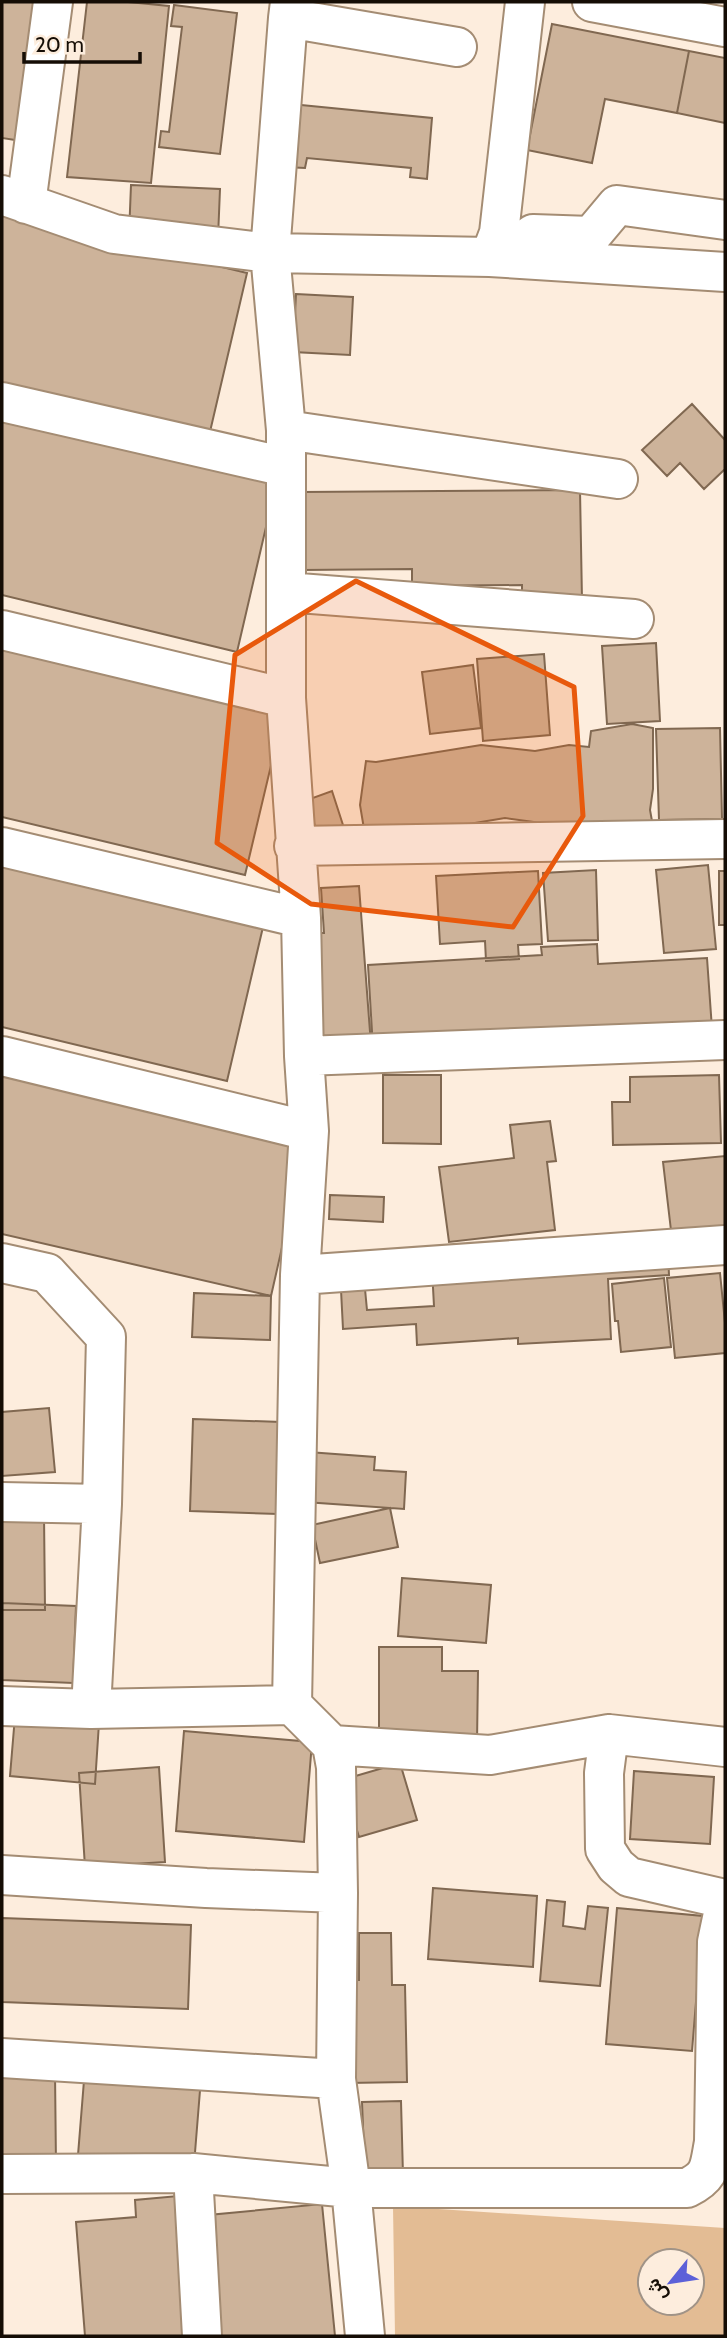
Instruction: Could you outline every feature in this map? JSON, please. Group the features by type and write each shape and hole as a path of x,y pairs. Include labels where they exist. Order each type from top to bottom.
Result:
{"street":[{"path":"53,2 14,199 114,234 270,253 495,245 591,236 617,205 725,220"},
{"path":"495,245 525,2"},
{"path":"592,2 725,27"},
{"path":"365,2336 351,2188 337,2079 338,1893 335,1767 332,1745 292,1705 300,1275 309,1131 304,1056 301,918 286,698 286,448 270,253 289,10 457,47"},
{"path":"495,245 725,272"},
{"path":"2,402 286,448 618,479"},
{"path":"286,592 635,619"},
{"path":"2,630 286,698"},
{"path":"294,846 725,839"},
{"path":"2,847 301,918"},
{"path":"304,1056 725,1040"},
{"path":"2,1056 309,1131"},
{"path":"300,1275 725,1245"},
{"path":"2,1263 47,1273 106,1337 102,1504 91,1709"},
{"path":"2,1502 102,1504"},
{"path":"2,1706 91,1709 292,1705"},
{"path":"332,1745 490,1755 609,1734 725,1747"},
{"path":"2,2174 193,2173 351,2188 687,2188 701,2180 708,2173 714,2142 717,1942 725,1901 629,1877 616,1866 605,1849 604,1773 609,1734"},
{"path":"2,1875 338,1893"},
{"path":"2,2058 337,2079"},
{"path":"193,2173 202,2336"}],"highlighted area":[{"path":"356,581 574,687 583,816 513,927 311,904 217,843 235,655"}],"shaded area":[{"path":"393,2206 725,2228 725,2336 395,2336"}],"building":[{"path":"2,2 47,2 28,142 2,138"},
{"path":"87,2 169,6 151,183 67,177"},
{"path":"174,5 237,13 220,154 159,147 161,131 169,132 182,27 171,26"},
{"path":"552,24 689,51 677,113 605,99 592,163 527,150"},
{"path":"689,51 725,58 725,123 677,113"},
{"path":"291,104 432,118 427,179 410,177 411,168 307,158 305,168 285,167"},
{"path":"131,185 220,189 218,238 129,235"},
{"path":"2,214 247,273 209,436 2,387"},
{"path":"296,294 353,297 350,355 293,352"},
{"path":"692,404 725,440 725,469 704,489 680,463 667,476 642,450"},
{"path":"2,419 276,484 237,652 2,595"},
{"path":"580,490 582,600 522,601 522,585 412,586 412,569 302,570 301,492"},
{"path":"656,643 660,721 607,724 602,646"},
{"path":"2,648 283,715 245,875 2,817"},
{"path":"544,654 550,735 483,741 477,659"},
{"path":"473,665 481,728 430,734 422,672"},
{"path":"632,724 653,728 653,789 650,810 654,832 608,832 505,818 366,841 360,805 366,761 376,762 481,745 535,751 569,745 589,747 591,731"},
{"path":"720,728 722,819 659,820 656,729"},
{"path":"332,791 343,825 317,833 307,800"},
{"path":"2,865 263,927 227,1081 2,1027"},
{"path":"708,865 716,949 664,953 656,870"},
{"path":"596,870 598,940 548,941 543,873"},
{"path":"538,871 542,944 518,945 519,959 486,961 485,941 440,944 436,876"},
{"path":"719,871 725,871 725,925 719,925"},
{"path":"359,886 371,1045 323,1049 314,933 324,933 321,888"},
{"path":"597,944 598,964 707,958 712,1029 373,1048 368,965 542,955 541,947"},
{"path":"2,1073 306,1142 271,1296 2,1234"},
{"path":"383,1075 441,1075 441,1144 383,1143"},
{"path":"719,1075 721,1143 613,1145 612,1102 630,1102 630,1077"},
{"path":"550,1121 556,1161 547,1162 555,1230 449,1242 439,1167 514,1158 510,1125"},
{"path":"725,1156 725,1233 672,1239 663,1162"},
{"path":"330,1195 384,1197 383,1222 329,1219"},
{"path":"668,1254 669,1275 608,1279 611,1339 518,1344 518,1338 417,1345 416,1324 343,1329 341,1290 365,1289 367,1310 434,1306 432,1269"},
{"path":"720,1273 725,1353 675,1358 667,1278"},
{"path":"664,1278 671,1347 621,1352 612,1284"},
{"path":"194,1293 271,1296 270,1340 192,1337"},
{"path":"49,1408 55,1472 2,1476 2,1412"},
{"path":"193,1419 281,1422 278,1514 190,1511"},
{"path":"308,1452 375,1457 374,1470 406,1472 404,1509 305,1502"},
{"path":"390,1508 398,1547 320,1563 312,1525"},
{"path":"2,1514 44,1514 45,1610 2,1610"},
{"path":"402,1578 491,1585 486,1643 398,1636"},
{"path":"2,1603 76,1606 73,1683 2,1680"},
{"path":"379,1647 442,1647 442,1671 478,1671 477,1743 379,1742"},
{"path":"15,1716 99,1723 95,1784 10,1776"},
{"path":"184,1731 312,1742 304,1842 176,1831"},
{"path":"400,1763 417,1820 359,1837 342,1780"},
{"path":"159,1767 165,1862 85,1867 79,1773"},
{"path":"634,1771 714,1777 710,1844 630,1839"},
{"path":"433,1888 537,1896 533,1967 428,1959"},
{"path":"547,1900 565,1902 563,1926 585,1929 588,1906 608,1908 600,1986 540,1981"},
{"path":"617,1908 703,1916 692,2051 606,2044"},
{"path":"2,1918 191,1925 188,2009 2,2002"},
{"path":"359,1933 391,1933 392,1985 405,1985 407,2082 348,2083 346,1980 359,1980"},
{"path":"85,2068 201,2078 194,2165 78,2155"},
{"path":"2,2072 55,2072 56,2166 2,2167"},
{"path":"401,2101 403,2175 365,2176 362,2102"},
{"path":"178,2196 189,2336 85,2336 76,2222 136,2217 135,2200"},
{"path":"322,2204 335,2336 210,2336 198,2216"}]}
